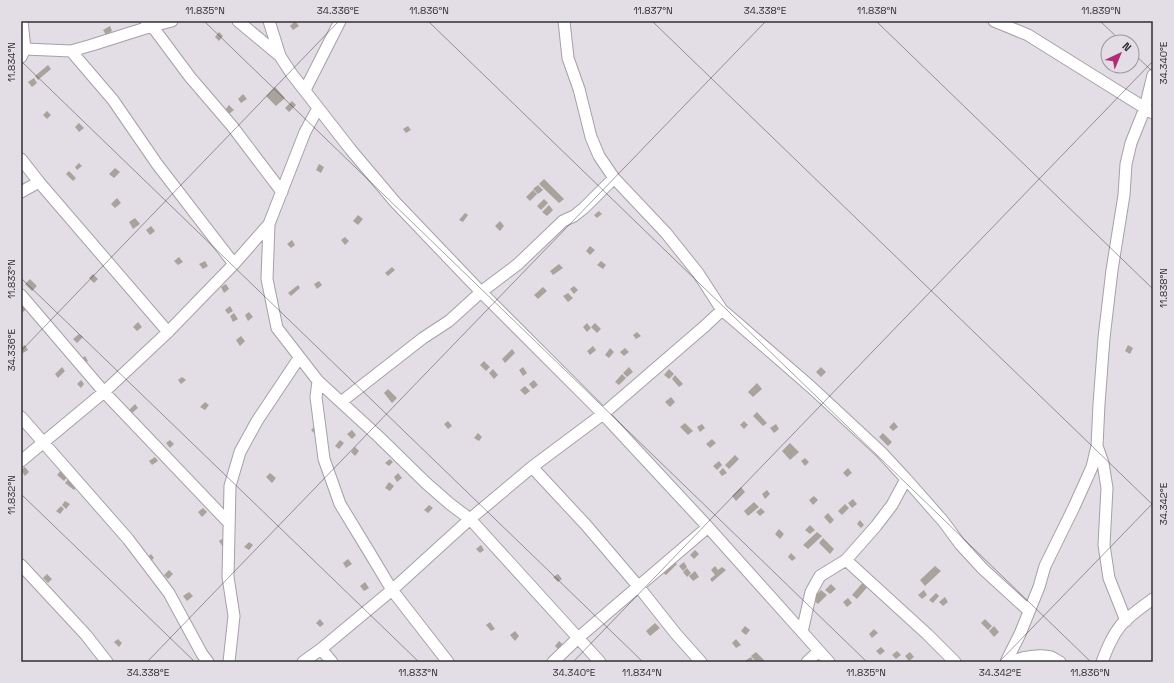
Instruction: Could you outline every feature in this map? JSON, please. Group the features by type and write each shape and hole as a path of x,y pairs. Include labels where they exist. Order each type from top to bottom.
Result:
{"street":[{"path":"22,21 25,36 23,53 72,51 149,24 172,21"},
{"path":"238,21 280,56 351,150 395,202 481,292 603,414 708,527 829,662"},
{"path":"269,21 280,56"},
{"path":"305,90 340,21"},
{"path":"564,21 568,58 579,89 591,137 599,156 614,178 666,233 698,273 722,310 811,387 881,452 906,478 943,521 960,544 983,569 1029,611"},
{"path":"994,21 1028,35 1149,110"},
{"path":"149,24 190,77 232,126 282,192"},
{"path":"72,51 113,100 156,164 234,264"},
{"path":"1006,662 1020,634 1039,587 1045,566 1092,467 1097,446 1104,338 1112,270 1124,195 1126,164 1131,143 1149,110 1153,75"},
{"path":"21,460 104,392 168,332 234,264 269,224 305,132 318,108"},
{"path":"21,158 39,182 168,332"},
{"path":"341,402 423,338 449,321 481,292 518,264 563,221 574,216 614,178"},
{"path":"21,192 39,182"},
{"path":"269,224 267,279 274,315 277,328 299,358 318,381 426,483 470,519 600,662"},
{"path":"21,295 104,392 229,523"},
{"path":"303,662 321,649 392,590 470,519 532,467 603,414 722,310"},
{"path":"229,662 234,616 228,577 230,486 240,452 257,421 299,358"},
{"path":"318,381 316,397 324,459 340,504 392,590 448,662"},
{"path":"21,417 128,538 169,593 202,654 208,662"},
{"path":"1097,446 1103,463 1107,488 1104,545 1109,578 1126,621"},
{"path":"532,467 586,525 701,662"},
{"path":"802,632 811,592 820,576 846,560 876,526 892,505 906,478"},
{"path":"553,662 578,638 708,527"},
{"path":"846,560 927,634 955,662"},
{"path":"21,565 86,635 107,662"},
{"path":"1102,662 1109,645 1121,626 1134,613 1153,599"},
{"path":"321,649 332,662"},
{"path":"808,662 819,651"},
{"path":"1012,662 1018,659 1037,657 1051,657 1060,662"}],"building":[{"path":"295,21 299,26 293,30 290,26"},
{"path":"110,26 112,31 106,35 103,30"},
{"path":"219,32 223,36 219,41 215,37"},
{"path":"48,65 51,69 38,80 35,76"},
{"path":"34,78 37,83 32,87 28,82"},
{"path":"275,87 285,98 276,106 266,96"},
{"path":"243,94 247,99 241,103 238,99"},
{"path":"292,101 296,105 289,112 285,108"},
{"path":"229,105 234,110 229,114 225,110"},
{"path":"47,111 51,115 47,119 43,115"},
{"path":"79,123 84,128 79,132 75,127"},
{"path":"408,126 411,130 406,133 403,129"},
{"path":"79,163 82,166 77,170 75,167"},
{"path":"319,164 324,167 321,173 316,170"},
{"path":"115,168 120,172 114,178 109,174"},
{"path":"69,171 76,178 73,181 66,174"},
{"path":"544,179 564,199 559,203 539,184"},
{"path":"538,185 543,190 538,194 533,189"},
{"path":"533,190 537,194 530,201 526,197"},
{"path":"117,198 121,203 115,208 111,204"},
{"path":"544,199 548,203 541,210 537,206"},
{"path":"549,205 553,210 547,216 542,212"},
{"path":"599,211 602,214 597,218 594,215"},
{"path":"465,213 468,215 463,222 459,220"},
{"path":"358,215 363,219 358,225 353,221"},
{"path":"135,218 140,224 133,229 129,222"},
{"path":"500,221 504,226 500,231 495,226"},
{"path":"151,226 155,231 150,235 146,230"},
{"path":"345,237 349,241 345,245 341,240"},
{"path":"292,240 295,245 291,248 287,244"},
{"path":"590,246 595,250 590,255 586,251"},
{"path":"179,257 183,262 178,265 174,261"},
{"path":"205,261 208,266 203,269 199,264"},
{"path":"601,261 606,265 603,269 597,265"},
{"path":"559,264 563,268 553,275 550,271"},
{"path":"392,267 395,270 388,276 385,273"},
{"path":"93,274 98,279 94,283 89,278"},
{"path":"30,279 37,286 32,291 25,284"},
{"path":"319,281 322,285 317,289 314,284"},
{"path":"226,284 229,289 224,293 221,287"},
{"path":"298,285 300,288 291,296 288,293"},
{"path":"574,286 578,290 574,294 570,289"},
{"path":"543,287 547,291 538,299 534,295"},
{"path":"568,293 573,298 568,302 563,296"},
{"path":"25,303 29,307 23,312 21,307"},
{"path":"230,306 233,311 228,314 225,310"},
{"path":"249,312 253,317 248,321 245,315"},
{"path":"234,313 238,319 233,322 230,316"},
{"path":"138,322 142,327 137,331 133,327"},
{"path":"587,323 591,328 587,332 583,327"},
{"path":"595,323 601,329 597,333 591,327"},
{"path":"637,332 641,336 636,339 633,335"},
{"path":"79,334 83,337 77,343 73,339"},
{"path":"241,336 245,341 240,346 236,340"},
{"path":"25,345 28,350 23,353 21,347"},
{"path":"1128,345 1133,348 1130,354 1125,351"},
{"path":"593,346 596,350 590,355 587,351"},
{"path":"610,348 614,352 609,358 605,355"},
{"path":"625,348 629,352 624,356 620,352"},
{"path":"512,349 515,353 505,363 502,359"},
{"path":"85,356 88,361 83,365 80,360"},
{"path":"484,361 490,367 486,371 480,365"},
{"path":"62,367 65,371 58,378 55,374"},
{"path":"523,367 527,373 523,376 519,370"},
{"path":"629,367 633,372 627,377 623,373"},
{"path":"821,367 826,372 821,377 816,372"},
{"path":"493,369 498,375 494,379 489,373"},
{"path":"669,369 674,374 669,379 664,375"},
{"path":"622,374 626,378 619,385 615,382"},
{"path":"675,375 683,384 679,387 672,379"},
{"path":"182,377 186,380 181,384 178,380"},
{"path":"81,380 84,384 81,388 77,384"},
{"path":"534,380 538,385 533,389 529,384"},
{"path":"757,383 762,389 753,397 748,392"},
{"path":"525,386 530,391 525,395 520,390"},
{"path":"388,389 397,398 392,403 384,393"},
{"path":"671,397 675,402 670,407 665,402"},
{"path":"205,402 209,405 205,410 200,407"},
{"path":"135,404 138,408 132,413 129,410"},
{"path":"757,412 767,423 763,426 753,416"},
{"path":"448,421 452,426 448,429 444,424"},
{"path":"744,421 748,425 744,429 740,425"},
{"path":"894,422 898,427 893,431 889,427"},
{"path":"685,423 693,431 688,435 680,427"},
{"path":"702,424 705,428 700,432 697,427"},
{"path":"776,424 779,429 774,433 770,428"},
{"path":"316,425 316,435 311,430"},
{"path":"352,430 356,435 352,439 347,434"},
{"path":"478,433 482,437 479,441 474,438"},
{"path":"883,433 892,442 888,446 879,437"},
{"path":"712,439 716,443 710,448 706,444"},
{"path":"170,440 174,444 170,448 166,443"},
{"path":"340,440 344,443 339,449 335,446"},
{"path":"790,443 799,452 790,460 782,451"},
{"path":"355,447 359,451 355,456 351,452"},
{"path":"735,455 739,459 729,469 725,465"},
{"path":"155,457 158,461 152,465 149,461"},
{"path":"805,458 809,462 805,466 801,461"},
{"path":"390,459 393,462 389,466 385,463"},
{"path":"719,461 722,465 717,470 713,466"},
{"path":"25,467 29,472 25,476 21,470"},
{"path":"723,468 727,473 722,476 719,472"},
{"path":"848,468 852,473 847,477 843,473"},
{"path":"62,469 69,475 64,481 57,475"},
{"path":"270,473 276,478 272,483 266,477"},
{"path":"398,473 402,478 397,482 394,477"},
{"path":"70,477 78,485 74,490 65,483"},
{"path":"389,482 394,486 390,491 385,488"},
{"path":"741,487 745,492 736,501 732,496"},
{"path":"767,490 770,494 765,499 762,494"},
{"path":"814,496 818,500 813,505 809,500"},
{"path":"853,499 857,504 852,508 848,503"},
{"path":"65,501 70,504 66,509 62,505"},
{"path":"754,502 759,507 748,516 744,511"},
{"path":"845,504 849,508 842,515 838,511"},
{"path":"429,505 433,508 428,513 424,510"},
{"path":"61,506 64,509 60,514 56,511"},
{"path":"203,508 207,512 202,517 198,512"},
{"path":"761,508 765,512 760,516 756,512"},
{"path":"828,513 834,520 830,524 824,517"},
{"path":"860,520 864,525 861,528 857,524"},
{"path":"810,525 815,530 810,534 805,530"},
{"path":"779,529 784,534 780,539 775,534"},
{"path":"817,532 822,536 808,549 803,545"},
{"path":"225,537 229,542 223,547 219,541"},
{"path":"823,538 834,549 830,554 819,543"},
{"path":"249,542 253,545 249,550 244,547"},
{"path":"481,545 484,550 480,553 476,549"},
{"path":"695,550 699,554 694,559 690,555"},
{"path":"791,553 796,558 792,561 788,557"},
{"path":"151,554 154,558 150,562 146,559"},
{"path":"348,559 352,564 346,568 343,563"},
{"path":"673,560 677,564 666,575 662,572"},
{"path":"684,562 687,567 683,571 679,566"},
{"path":"715,566 718,570 722,567 726,570 712,582 710,579 715,575 711,570"},
{"path":"935,566 941,571 925,586 920,580"},
{"path":"687,568 691,573 687,577 683,572"},
{"path":"169,570 173,574 168,579 164,575"},
{"path":"695,571 699,577 693,581 689,576"},
{"path":"47,574 52,579 48,583 43,578"},
{"path":"558,574 562,579 558,582 553,577"},
{"path":"865,580 870,584 857,599 852,595"},
{"path":"365,582 369,588 364,591 360,586"},
{"path":"831,584 836,589 830,594 825,590"},
{"path":"821,590 827,595 818,604 812,599"},
{"path":"924,590 927,595 922,599 918,595"},
{"path":"189,592 193,596 187,601 183,596"},
{"path":"936,593 939,596 933,603 929,600"},
{"path":"945,597 948,602 943,606 939,602"},
{"path":"848,598 852,603 847,607 843,602"},
{"path":"320,619 324,624 320,627 316,623"},
{"path":"985,619 992,626 988,630 981,623"},
{"path":"490,622 495,629 491,631 486,625"},
{"path":"655,623 660,628 650,636 646,631"},
{"path":"745,626 750,630 746,635 741,631"},
{"path":"994,626 999,632 994,637 989,631"},
{"path":"874,629 878,633 872,638 869,634"},
{"path":"515,631 519,636 515,641 510,635"},
{"path":"118,639 122,643 119,647 114,642"},
{"path":"736,639 741,645 736,648 732,643"},
{"path":"559,641 568,649 563,654 555,646"},
{"path":"881,647 885,651 880,655 876,651"},
{"path":"897,651 901,655 896,659 892,655"},
{"path":"756,652 765,661 756,662 751,656"},
{"path":"910,652 914,657 909,661 905,656"},
{"path":"751,657 754,662 743,662"}]}
